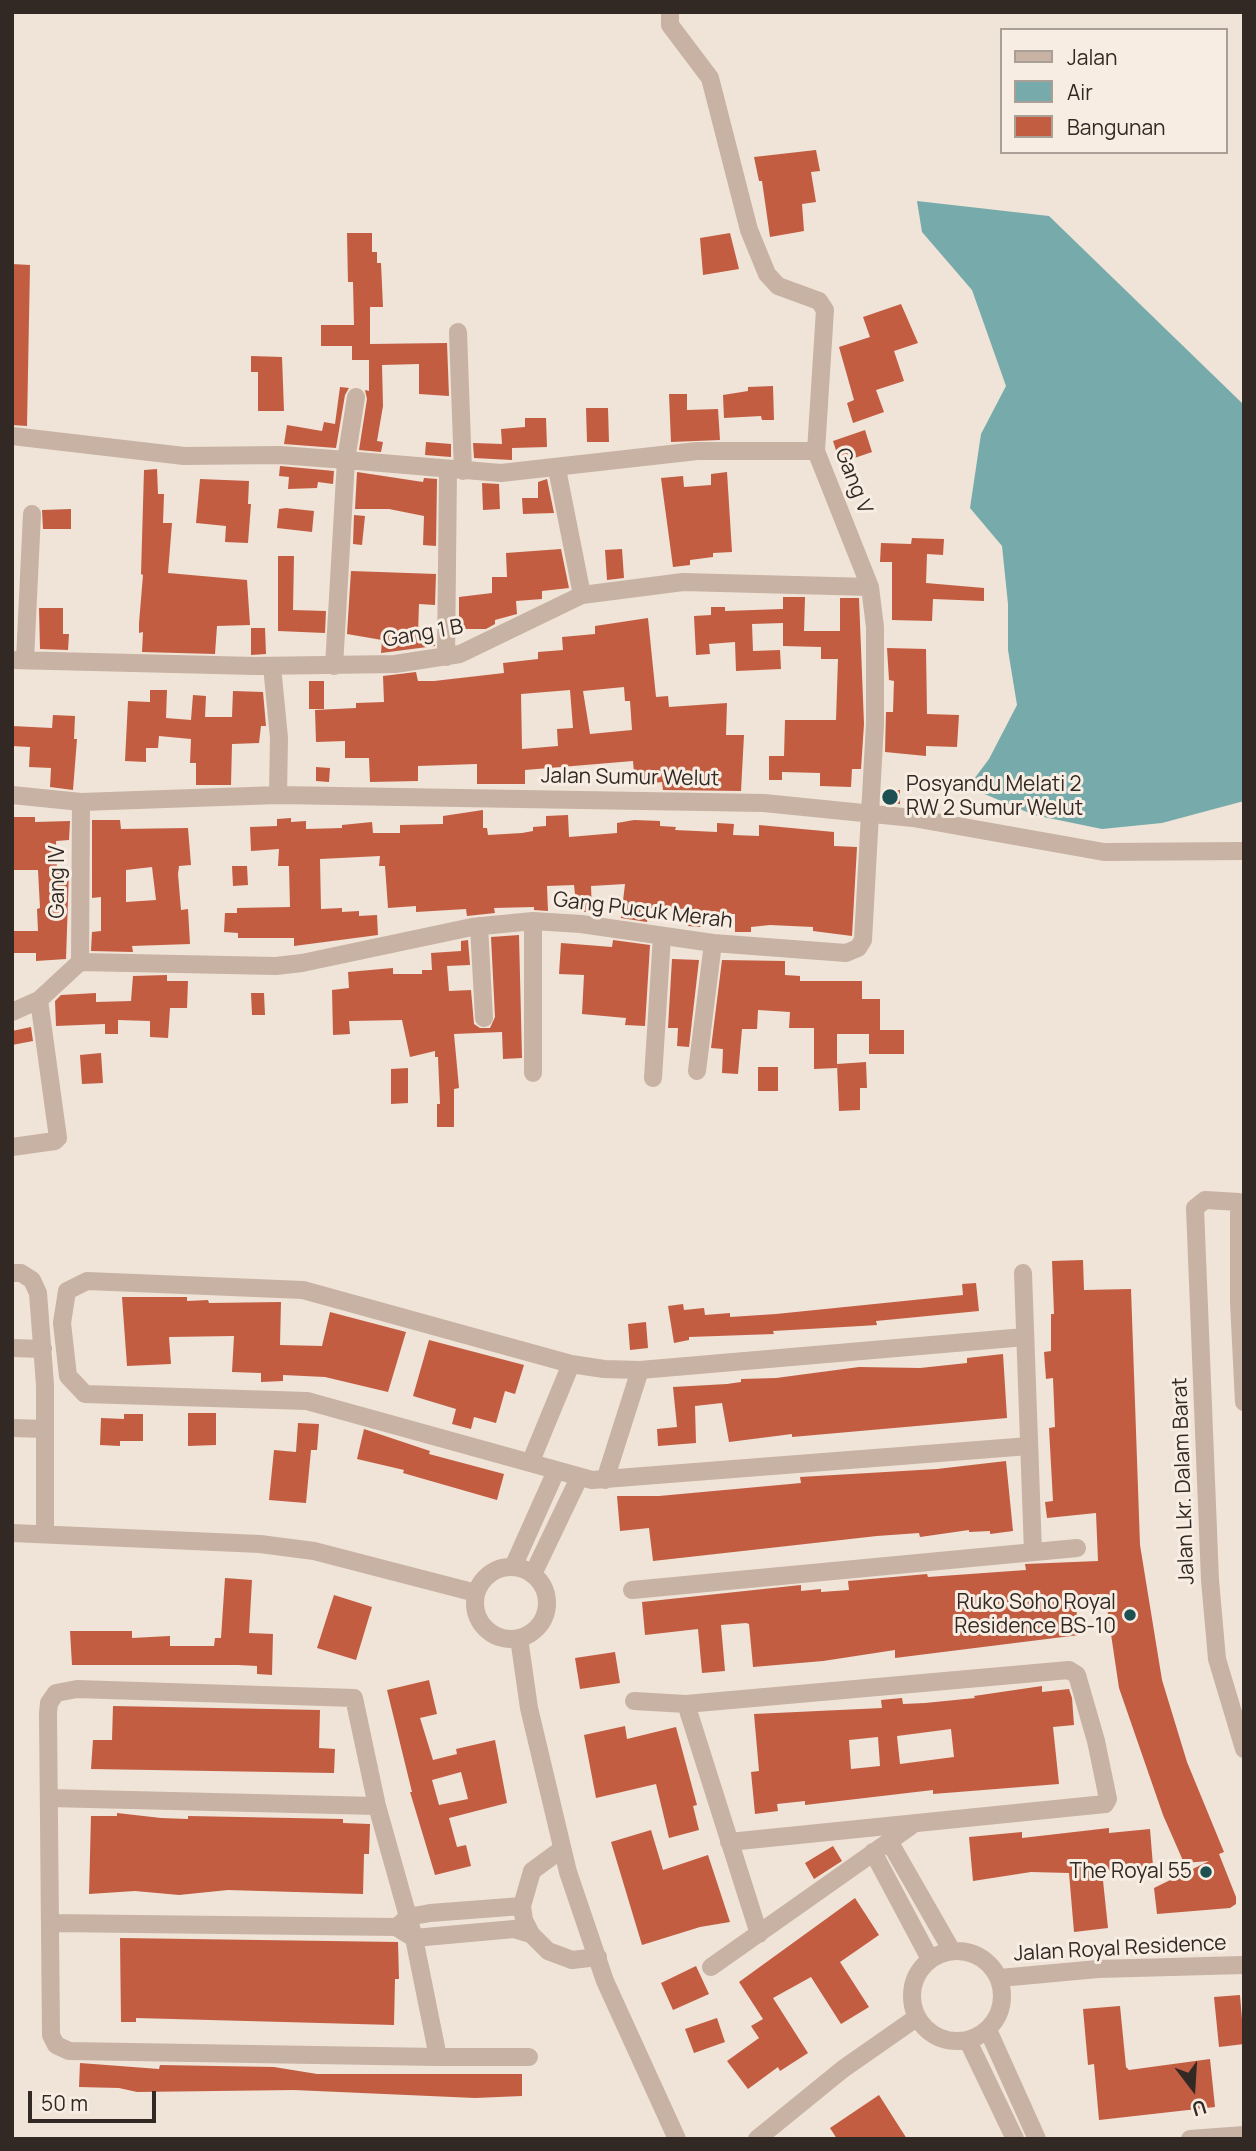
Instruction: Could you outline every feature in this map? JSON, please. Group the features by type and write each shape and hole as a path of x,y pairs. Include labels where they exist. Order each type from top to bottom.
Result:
{"street":[{"name":"Gang V","path":"670,12 670,25 710,78 749,230 767,274 778,286 819,301 825,310 816,451 870,587 875,627 875,724 867,814"},
{"path":"446,657 455,471 458,332"},
{"path":"334,666 346,460 356,397"},
{"path":"12,436 184,456 225,458 253,455 501,473 697,452 816,451"},
{"path":"557,469 582,595"},
{"path":"18,660 32,514"},
{"name":"Gang 1 B","path":"18,660 272,666 396,664 446,657 483,645 523,621 582,595 683,582 870,587"},
{"path":"272,666 279,738 278,796"},
{"name":"Jalan Sumur Welut","path":"12,795 81,802 278,796 764,803 913,818 1104,852 1244,851"},
{"name":"Gang IV","path":"80,962 81,802"},
{"name":"Gang Pucuk Merah","path":"80,962 276,966 479,926 533,921 581,924 713,943 846,953 858,948 863,940 867,814"},
{"path":"533,921 533,1073"},
{"path":"479,926 484,1018"},
{"path":"653,1078 662,936"},
{"path":"697,1071 713,943"},
{"path":"12,1012 39,1000 80,962"},
{"path":"12,1147 55,1141 58,1138 39,1000"},
{"name":"Jalan Lkr. Dalam Barat","path":"1241,1303 1238,1201 1205,1200 1195,1208 1210,1580 1217,1659 1244,1749"},
{"path":"12,1273 21,1273 32,1280 38,1293 43,1349 45,1534"},
{"path":"1023,1273 1033,1552"},
{"path":"1026,1337 640,1370 604,1369 570,1364 303,1290 87,1281 67,1291 62,1347 68,1376 85,1394 307,1401 531,1461 579,1478 605,1480 1029,1446"},
{"path":"1241,1303 1244,1402"},
{"path":"12,1348 43,1349"},
{"path":"531,1461 570,1364"},
{"path":"605,1480 640,1370"},
{"path":"12,1428 45,1429"},
{"path":"513,1567 556,1471"},
{"path":"533,1574 579,1478"},
{"path":"12,1533 260,1544 314,1551 476,1593"},
{"path":"632,1590 1077,1548"},
{"path":"513,1567 533,1574 542,1584 547,1597 546,1610 541,1622 532,1632 519,1638 504,1638 485,1628 475,1608 476,1593 490,1573 513,1567"},
{"path":"519,1638 528,1708 562,1849 598,1957 677,2139"},
{"path":"634,1701 686,1704 1074,1672 1096,1741 1108,1799 1105,1804 729,1842"},
{"path":"438,2057 414,1938 402,1922 358,1703 348,1696 320,1695 77,1689 56,1693 49,1703 48,1713 51,2035 56,2045 69,2051 438,2057 529,2057"},
{"path":"686,1704 759,1934"},
{"path":"49,1798 377,1806"},
{"path":"711,1967 913,1824"},
{"path":"889,1841 952,1951"},
{"path":"562,1849 533,1871 522,1906 531,1934 548,1951 560,1956 572,1960 598,1957"},
{"path":"873,1852 930,1959"},
{"path":"51,1923 402,1922 522,1906"},
{"path":"414,1938 514,1929 531,1934"},
{"path":"952,1951 972,1953 988,1962 1000,1978 1003,1996 999,2015 988,2030 968,2040 953,2042 926,2030 916,2018 911,2002 912,1986 919,1971 930,1959 952,1951"},
{"name":"Jalan Royal Residence","path":"1000,1978 1098,1969 1244,1965"},
{"path":"757,2139 843,2069 916,2018"},
{"path":"988,2030 1037,2139"},
{"path":"968,2040 1015,2139"},
{"path":"1190,2139 1236,2136"}],"water":[{"path":"917,201 1049,216 1244,405 1244,801 1162,823 1102,829 1034,815 968,787 989,759 1017,705 1008,650 1008,604 1002,546 970,508 981,434 1006,386 972,290 922,232"}],"building":[{"path":"816,150 820,171 811,172 816,202 802,204 804,231 770,237 762,181 759,181 754,157"},
{"path":"347,233 372,233 372,252 377,252 377,263 381,263 383,307 370,307 370,344 447,343 449,396 419,394 419,364 382,365 383,406 377,441 383,442 381,452 359,450 367,399 365,390 369,391 369,360 352,360 352,346 321,346 321,325 354,325 353,282 348,282"},
{"path":"730,233 739,269 703,275 700,238"},
{"path":"12,264 30,265 27,426 12,425"},
{"path":"901,304 918,343 894,351 904,381 876,390 884,412 853,423 847,403 854,400 839,347 870,337 863,317"},
{"path":"251,356 282,357 284,411 258,411 258,372 251,372"},
{"path":"773,386 774,420 762,420 761,416 724,418 723,395 748,391 748,387"},
{"path":"340,387 349,388 345,395 336,448 284,444 287,425 322,431 324,422 335,424"},
{"path":"669,394 687,394 687,410 718,409 720,440 671,442"},
{"path":"586,408 608,408 609,442 587,442"},
{"path":"525,418 546,418 547,447 512,448 512,460 474,458 473,443 502,444 501,429 525,427"},
{"path":"865,430 872,452 840,463 833,441"},
{"path":"426,442 451,444 451,457 425,455"},
{"path":"280,466 334,471 333,484 318,482 317,488 288,489 289,477 279,476"},
{"path":"157,469 158,494 164,494 163,523 172,523 168,573 247,580 250,625 217,626 215,654 142,652 143,632 139,633 139,623 143,575 144,470"},
{"path":"357,472 423,482 424,478 437,479 436,546 423,545 424,516 389,509 355,509"},
{"path":"727,472 732,552 713,553 713,557 690,560 690,565 673,567 661,478 683,476 684,487 711,485 711,474"},
{"path":"200,479 249,481 248,504 251,504 248,543 225,542 226,526 196,523"},
{"path":"547,479 554,513 523,514 522,498 538,498 538,482"},
{"path":"482,483 499,484 500,509 483,510"},
{"path":"71,509 71,529 43,529 42,510"},
{"path":"279,509 314,511 312,532 277,528"},
{"path":"354,515 365,516 362,545 353,544"},
{"path":"912,538 944,539 943,555 927,554 926,583 984,588 984,601 933,599 932,621 892,620 892,562 880,562 881,543 911,544"},
{"path":"561,549 569,588 542,591 542,599 516,601 517,614 495,620 495,624 486,629 459,629 459,597 492,593 492,577 507,577 506,553"},
{"path":"622,549 624,578 607,580 605,550"},
{"path":"278,556 294,556 293,610 326,611 325,633 278,631"},
{"path":"351,571 436,574 435,605 419,604 418,634 435,635 435,646 381,653 382,640 347,634"},
{"path":"783,597 805,597 804,631 840,631 840,598 859,598 864,724 861,769 852,769 851,787 820,786 820,773 782,772 782,780 769,780 769,756 784,756 785,720 836,720 838,659 821,659 821,647 783,646 783,623 752,624 753,651 780,650 781,669 736,671 735,642 709,644 710,654 696,655 694,616 711,615 711,607 725,607 725,611 783,609"},
{"path":"39,608 63,608 63,634 69,634 68,650 40,649"},
{"path":"648,618 656,697 668,696 669,707 727,703 726,735 744,735 741,791 663,790 662,782 635,785 633,761 525,770 525,784 477,784 477,764 418,766 418,781 370,782 369,758 345,758 345,741 316,742 315,710 356,708 356,703 384,702 383,676 416,672 418,681 434,681 504,673 503,663 538,659 538,652 563,650 562,637 595,634 595,626","holes":["624,687 625,701 630,701 632,730 590,734 583,691","570,690 573,728 557,729 558,746 522,749 521,694"]},
{"path":"251,628 265,628 266,654 251,655"},
{"path":"887,648 926,649 927,714 959,715 957,747 926,746 926,756 885,752 886,712 893,712 894,681 889,680"},
{"path":"309,681 324,681 324,709 309,709"},
{"path":"150,690 167,690 166,718 191,720 193,695 206,696 205,717 232,717 233,691 263,692 266,726 261,726 259,743 232,744 231,785 196,785 196,763 190,763 191,739 159,736 158,748 146,748 146,762 125,761 128,701 150,702"},
{"path":"53,715 75,716 74,739 77,739 73,790 50,787 51,768 29,767 30,747 12,746 12,726 52,728"},
{"path":"316,767 330,768 329,782 316,781"},
{"name":"Posyandu Melati 2 RW 2 Sumur Welut","path":"883,790 900,790 900,804 882,803"},
{"path":"483,810 483,828 487,828 488,835 533,831 533,827 546,826 546,816 568,815 569,837 617,833 617,823 634,820 660,821 660,826 676,827 675,830 717,832 717,823 734,824 733,835 759,836 759,825 834,832 834,846 857,847 852,936 813,931 813,927 770,925 751,927 751,932 735,932 735,914 702,913 702,927 688,926 688,909 649,908 647,922 621,918 625,884 591,886 592,912 577,912 574,885 547,886 548,911 534,910 534,907 494,908 495,913 467,916 466,909 416,912 416,906 388,908 385,866 379,866 380,856 320,859 321,909 342,908 342,912 359,911 359,916 377,915 378,935 294,946 294,938 238,938 238,933 224,932 225,913 237,913 237,908 290,907 289,866 278,866 279,849 251,851 250,827 277,826 277,819 291,818 291,822 306,821 306,829 342,828 342,825 372,822 373,833 400,833 400,825 443,824 443,816"},
{"path":"12,817 35,817 35,822 70,821 69,840 56,841 57,870 69,870 66,959 36,961 36,953 12,953 12,931 38,931 37,909 40,908 38,870 12,870"},
{"path":"92,820 120,820 121,829 188,828 191,865 179,866 178,874 181,910 188,909 190,944 132,946 133,952 91,951 92,932 101,931 101,897 92,898","holes":["152,867 156,900 126,902 126,870"]},
{"path":"232,866 247,866 248,885 233,886"},
{"path":"519,935 522,1058 503,1059 502,1032 454,1034 459,1088 454,1089 454,1127 437,1127 437,1104 440,1104 438,1057 435,1057 435,1051 410,1057 402,1020 349,1021 350,1034 333,1035 332,990 349,988 348,972 393,968 393,974 422,974 422,970 432,970 431,953 461,951 461,941 468,940 470,965 447,966 449,991 471,990 474,1024 480,1028 490,1028 495,1017 491,937"},
{"path":"613,940 650,945 645,1026 625,1025 626,1018 582,1014 584,975 559,974 561,943 612,947"},
{"path":"672,959 699,960 689,1047 677,1046 678,1028 668,1028"},
{"path":"722,960 785,961 785,975 800,976 800,981 862,981 862,999 880,999 880,1030 904,1030 904,1054 869,1054 869,1034 837,1034 837,1068 814,1069 814,1028 789,1028 790,1012 758,1010 757,1029 742,1029 738,1074 722,1073 723,1049 711,1048"},
{"path":"167,975 167,981 188,981 187,1008 170,1008 168,1038 150,1037 150,1021 118,1020 118,1034 105,1034 105,1024 56,1026 55,1001 61,995 96,993 96,1002 131,1001 133,976"},
{"path":"251,993 264,993 265,1015 252,1015"},
{"path":"31,1027 33,1041 12,1045 12,1031"},
{"path":"101,1053 103,1083 82,1084 80,1055"},
{"path":"866,1062 867,1088 860,1088 860,1110 839,1111 837,1064"},
{"path":"758,1067 778,1067 778,1091 758,1091"},
{"path":"408,1068 408,1103 391,1104 391,1069"},
{"path":"1083,1260 1084,1290 1131,1289 1140,1545 1162,1680 1187,1762 1224,1852 1219,1854 1236,1897 1236,1904 1230,1908 1157,1914 1154,1888 1209,1861 1184,1863 1163,1815 1119,1688 1105,1594 1075,1597 1079,1635 895,1658 895,1650 823,1661 753,1667 749,1624 746,1623 721,1625 725,1671 702,1673 698,1629 645,1635 642,1602 801,1585 801,1591 849,1590 848,1581 927,1574 928,1577 1026,1570 1025,1564 1098,1561 1096,1513 1047,1518 1045,1502 1053,1501 1049,1428 1055,1427 1053,1378 1046,1379 1044,1352 1051,1351 1051,1314 1054,1314 1052,1261"},
{"path":"976,1283 979,1311 876,1321 877,1325 773,1331 774,1334 689,1337 689,1340 674,1343 668,1306 683,1304 684,1310 704,1308 705,1315 730,1313 730,1317 776,1314 963,1295 962,1284"},
{"path":"122,1297 187,1297 187,1301 208,1300 209,1303 281,1302 280,1345 322,1346 330,1312 406,1332 388,1392 325,1377 283,1375 283,1381 261,1382 261,1373 232,1372 234,1336 169,1337 171,1364 127,1366"},
{"path":"646,1322 648,1348 630,1350 628,1324"},
{"path":"429,1340 524,1365 515,1394 505,1391 496,1423 474,1417 471,1429 452,1424 456,1409 413,1396"},
{"path":"1003,1354 1007,1418 792,1437 792,1434 729,1442 722,1403 695,1406 696,1443 658,1446 657,1429 677,1427 673,1387 727,1384 741,1382 741,1379 776,1378 859,1367 920,1368 967,1363 967,1358"},
{"path":"188,1413 216,1413 216,1445 188,1446"},
{"path":"124,1414 143,1414 143,1441 120,1441 120,1446 100,1445 101,1418 124,1419"},
{"path":"298,1423 319,1424 317,1450 311,1450 306,1503 269,1500 274,1450 296,1452"},
{"path":"364,1429 430,1451 429,1454 504,1474 497,1500 403,1473 404,1470 357,1459"},
{"path":"1006,1461 1013,1531 990,1534 990,1531 969,1530 920,1537 919,1533 877,1536 653,1561 649,1528 620,1531 617,1496 659,1496 801,1483 800,1477 937,1469"},
{"path":"225,1578 252,1580 249,1633 273,1634 272,1675 257,1674 257,1666 238,1665 72,1665 70,1631 132,1631 132,1638 170,1636 170,1646 214,1646 215,1638 221,1638"},
{"path":"334,1595 372,1607 356,1660 317,1648"},
{"path":"615,1652 620,1683 580,1689 575,1658"},
{"path":"429,1680 437,1714 420,1718 433,1760 457,1754 456,1749 495,1740 507,1803 449,1818 457,1847 466,1845 471,1866 435,1875 410,1792 387,1690","holes":["461,1772 468,1799 439,1805 432,1780"]},
{"path":"1042,1686 1042,1692 1069,1689 1074,1725 1053,1727 1059,1784 933,1794 933,1790 805,1805 805,1801 777,1804 778,1811 755,1814 751,1772 759,1771 754,1714 882,1708 881,1700 902,1698 903,1704 975,1698 974,1696","holes":["951,1729 954,1757 900,1764 897,1736","878,1737 880,1766 851,1769 849,1740"]},
{"path":"113,1706 320,1710 319,1748 335,1749 334,1773 91,1769 93,1740 112,1740"},
{"path":"625,1726 627,1739 676,1727 697,1805 693,1806 699,1830 669,1838 656,1784 596,1798 584,1735"},
{"path":"117,1813 188,1819 188,1816 343,1819 343,1823 370,1824 369,1854 364,1854 363,1894 228,1890 179,1895 135,1891 89,1894 91,1816 117,1816"},
{"path":"1109,1828 1109,1833 1150,1829 1153,1866 1102,1871 1108,1928 1074,1932 1069,1873 1031,1872 973,1881 969,1837 1022,1832 1022,1838"},
{"path":"651,1830 663,1870 708,1855 730,1922 700,1927 642,1945 611,1842"},
{"path":"833,1846 842,1861 814,1879 805,1863"},
{"path":"855,1898 879,1935 840,1962 869,2007 841,2024 811,1977 773,1998 808,2053 780,2071 778,2067 748,2089 727,2061 759,2038 751,2026 763,2019 739,1982"},
{"path":"120,1938 398,1942 399,1979 395,1979 394,2025 136,2018 136,2022 121,2022"},
{"path":"696,1966 709,1994 673,2010 661,1983"},
{"path":"1240,1995 1244,2044 1219,2047 1214,1997"},
{"path":"1120,2006 1126,2067 1129,2070 1210,2059 1215,2107 1099,2120 1094,2064 1088,2065 1083,2009"},
{"path":"717,2018 725,2042 694,2053 685,2029"},
{"path":"80,2063 159,2069 160,2065 274,2067 317,2074 522,2074 522,2096 475,2098 294,2090 137,2092 119,2088 79,2087"},
{"path":"879,2095 907,2139 837,2139 830,2128"}],"place":[{"name":"Posyandu Melati 2 RW 2 Sumur Welut","path":"890,797"},
{"name":"Ruko Soho Royal Residence BS-10","path":"1130,1615"},
{"name":"The Royal 55","path":"1206,1872"}]}
